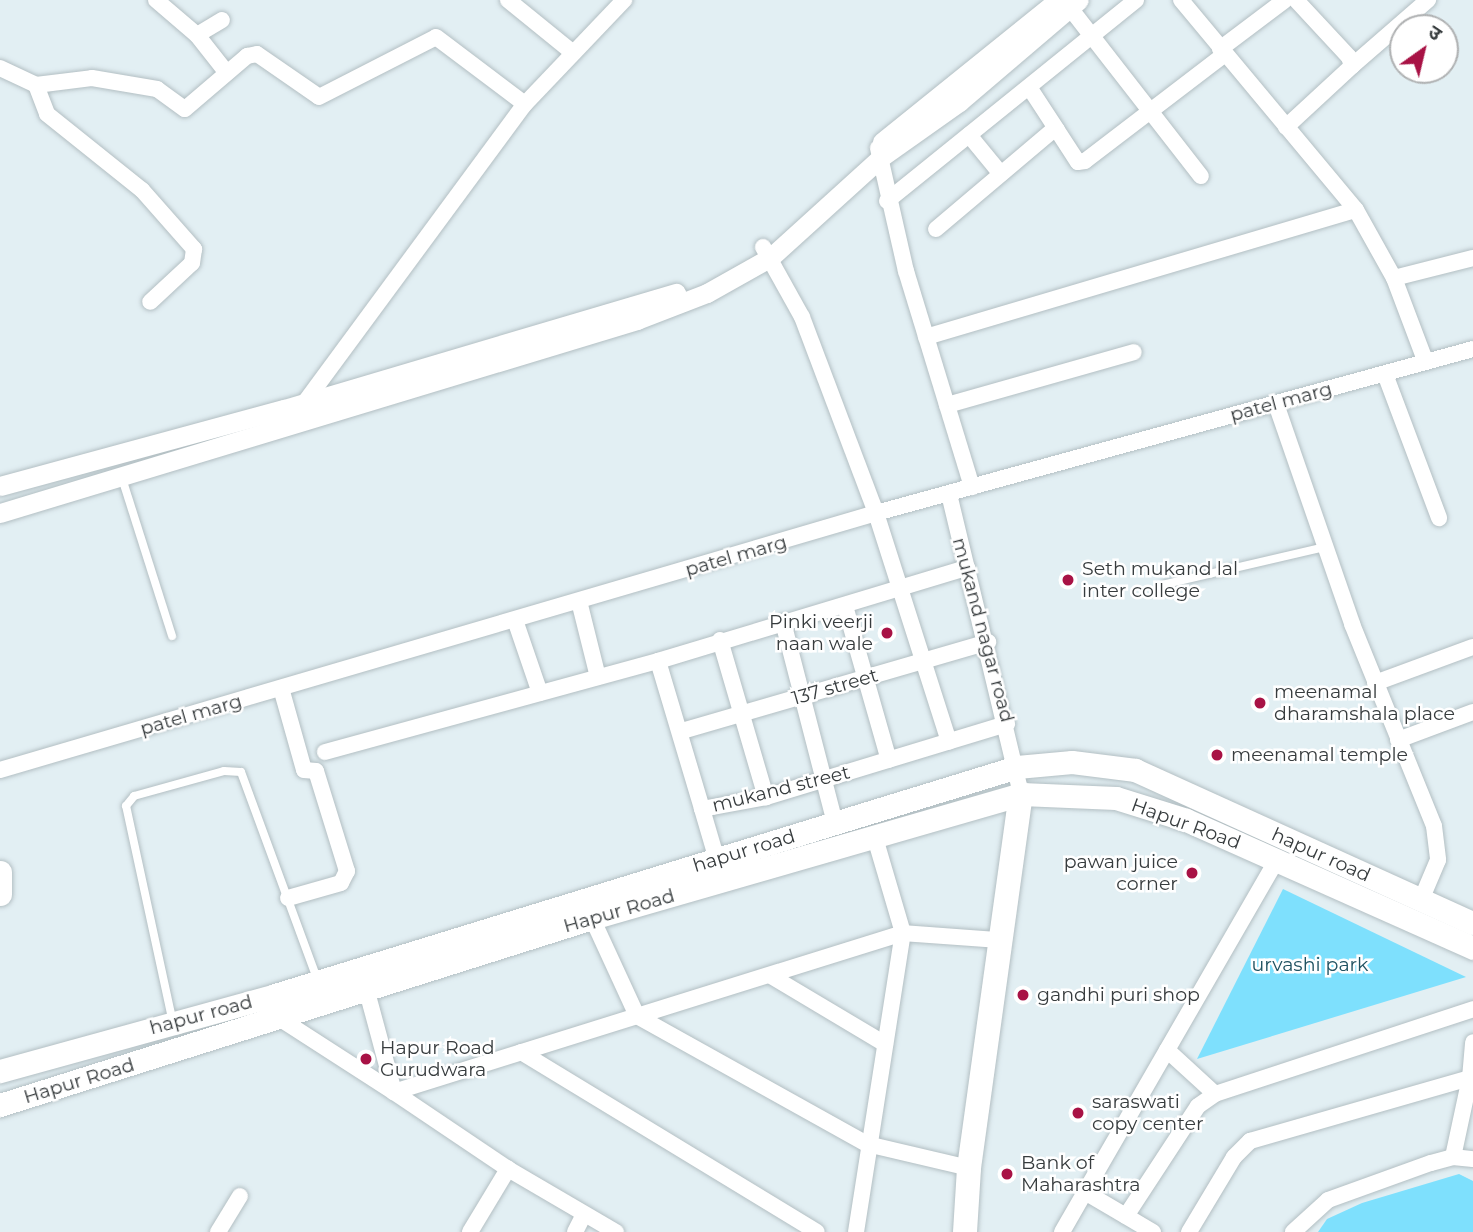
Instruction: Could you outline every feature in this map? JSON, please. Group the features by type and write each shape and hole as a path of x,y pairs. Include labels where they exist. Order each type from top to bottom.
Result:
{"main road":[{"name":"hapur road","path":"0,1071 318,982 1017,767 1072,762 1135,770 1473,923"},
{"name":"Hapur Road","path":"0,1105 592,918 1021,794 1064,792 1116,798 1186,820 1473,948"},
{"path":"965,1232 969,1168 1021,794"},
{"path":"0,872 0,894"}],"street":[{"path":"156,0 197,35 227,73"},
{"path":"508,0 572,52"},
{"path":"0,513 121,475 286,417 305,402 525,104 624,0"},
{"path":"887,201 1136,0"},
{"path":"1181,0 1356,210 1394,278 1425,360"},
{"path":"1029,87 1081,162 1153,109 1285,0"},
{"path":"1296,0 1349,57 1352,66"},
{"path":"1286,127 1428,0"},
{"path":"0,485 286,417 676,307 767,252 878,152 1069,3 1092,36 1153,109 1201,176"},
{"path":"197,35 222,20"},
{"path":"0,68 36,85 99,78 157,89 186,109 227,73 257,54 309,94 325,96 436,37 525,104"},
{"path":"36,85 47,114 142,190 194,249 192,263 150,302"},
{"path":"936,229 1057,130"},
{"path":"969,135 1001,174"},
{"path":"878,152 887,201 972,487"},
{"path":"926,337 1356,210"},
{"path":"305,402 665,297 767,252"},
{"path":"767,252 802,317 876,513 904,589 922,663 949,742"},
{"path":"1394,278 1473,258"},
{"name":"patel marg","path":"0,770 876,513 1385,374 1425,360 1473,349"},
{"path":"947,405 1134,352"},
{"path":"1385,374 1439,518"},
{"path":"1276,404 1325,547 1438,845 1434,876 1420,900"},
{"name":"mukand nagar road","path":"949,494 988,642 1021,794"},
{"path":"325,752 658,661 720,640 904,589 967,568"},
{"path":"579,601 598,677"},
{"path":"845,606 863,678 889,760"},
{"path":"515,620 540,694"},
{"path":"783,622 826,779 835,823"},
{"path":"720,640 766,797"},
{"name":"137 street","path":"682,731 988,642"},
{"path":"1375,683 1473,646"},
{"name":"mukand street","path":"658,661 682,731 702,809 766,797 1007,724"},
{"path":"281,688 304,770 316,771 347,871 341,883 288,898"},
{"path":"1398,740 1473,712"},
{"path":"702,809 717,860"},
{"path":"856,1232 867,1144 903,933 875,838"},
{"path":"1062,1232 1277,859"},
{"path":"592,918 637,1016 867,1144 969,1168"},
{"path":"394,1092 903,933 999,940"},
{"path":"771,976 885,1044"},
{"path":"366,988 394,1092"},
{"path":"1126,1216 1198,1106 1215,1094 1473,1009"},
{"path":"279,1018 508,1169 616,1232"},
{"path":"1453,1157 1471,1079 1473,1042"},
{"path":"1167,1050 1215,1094"},
{"path":"521,1052 817,1232"},
{"path":"1189,1232 1234,1157 1250,1141 1471,1079"},
{"path":"1293,1232 1328,1200 1453,1157 1473,1159"},
{"path":"470,1232 508,1169"},
{"path":"1085,1192 1153,1232"},
{"path":"218,1232 240,1196"},
{"path":"575,1232 584,1214"}],"lane":[{"path":"121,475 172,636"},
{"path":"1166,584 1325,547"},
{"path":"173,1023 126,806 128,798 224,771 241,772 318,982"}],"green space":[{"name":"urvashi park","path":"1283,889 1466,977 1197,1059"},
{"path":"1459,1174 1473,1181 1473,1232 1318,1232 1327,1219 1362,1203"}],"place":[{"name":"Seth mukand lal inter college","path":"1068,580"},
{"name":"Pinki veerji naan wale","path":"887,633"},
{"name":"meenamal dharamshala place","path":"1260,703"},
{"name":"meenamal temple","path":"1217,755"},
{"name":"pawan juice corner","path":"1192,873"},
{"name":"gandhi puri shop","path":"1023,995"},
{"name":"Hapur Road Gurudwara","path":"366,1059"},
{"name":"saraswati copy center","path":"1078,1113"},
{"name":"Bank of Maharashtra","path":"1007,1174"}]}
